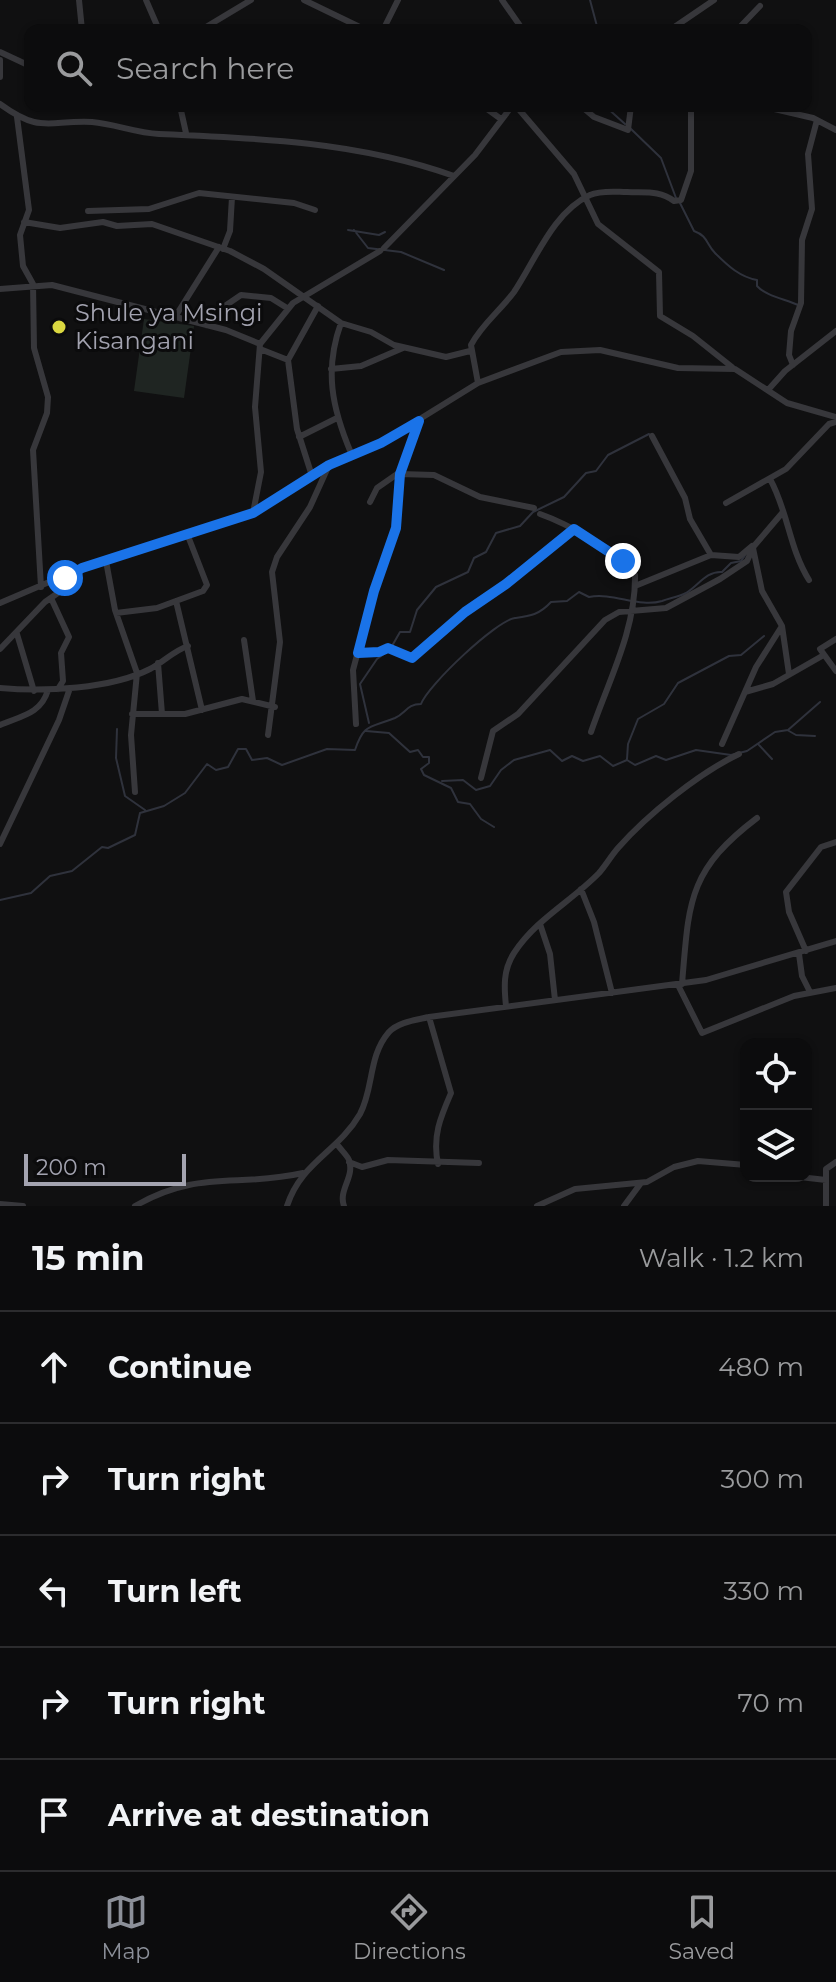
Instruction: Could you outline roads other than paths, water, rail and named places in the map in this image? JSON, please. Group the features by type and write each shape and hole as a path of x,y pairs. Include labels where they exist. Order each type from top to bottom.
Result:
{"street":[{"path":"79,0 81,24"},
{"path":"146,0 156,24"},
{"path":"211,24 251,0"},
{"path":"304,0 354,24"},
{"path":"386,24 398,0"},
{"path":"502,0 519,24"},
{"path":"679,24 714,0"},
{"path":"743,24 760,6"},
{"path":"0,77 0,56 24,64"},
{"path":"0,104 17,117 44,125 90,122 157,134 186,133 365,151 408,160 454,176"},
{"path":"181,112 186,133"},
{"path":"491,112 501,119"},
{"path":"253,513 261,472 255,407 260,347 287,308 382,250 475,155 508,112"},
{"path":"519,112 574,174 608,235 659,272 660,316 787,403 836,419"},
{"path":"588,112 628,130 630,112"},
{"path":"478,383 470,351 479,331 512,295 546,240 585,198 607,192 657,192 674,201 681,200 691,171 691,112"},
{"path":"785,112 817,120 836,130"},
{"path":"17,117 29,210 20,235 23,266 33,284 34,348 48,397 47,413 33,450 41,587"},
{"path":"793,365 789,355 791,331 801,303 802,240 812,209 808,154 817,120"},
{"path":"88,211 149,209 195,193 294,203 315,210"},
{"path":"175,317 230,231 232,197"},
{"path":"24,222 60,228 103,222 126,226 147,223 221,248 264,269 341,323 404,348 452,358 470,351"},
{"path":"0,289 33,284 122,302 206,325 288,360"},
{"path":"206,325 219,310 241,295 271,298 287,308"},
{"path":"312,476 299,437 288,360 318,306"},
{"path":"341,323 331,369 337,418 351,453"},
{"path":"768,390 793,365 836,331"},
{"path":"331,369 361,366 404,348"},
{"path":"0,593 2,602 106,561 253,513 329,465 351,453 381,443 478,383 521,364 577,349 600,350 691,370 735,369"},
{"path":"299,437 337,418"},
{"path":"726,503 786,469 836,419"},
{"path":"356,724 352,683 358,653 399,515 400,473 419,421"},
{"path":"652,436 685,498 690,519 711,555"},
{"path":"268,735 275,707 280,642 272,572 277,557 310,507 329,465"},
{"path":"370,502 377,488 400,473 434,475 480,497 537,511 574,529 631,568 635,586 631,611 612,684 591,732"},
{"path":"770,479 783,512 793,552 809,580"},
{"path":"481,778 496,728 518,714 609,617 675,604 743,564 783,512"},
{"path":"358,653 379,652 388,648 412,658 465,612 506,584 574,529"},
{"path":"116,613 157,608 203,591 207,585 188,536"},
{"path":"635,586 711,555 737,558 754,547"},
{"path":"754,547 762,591 782,626 789,674"},
{"path":"106,561 116,613 137,673 130,759 135,792"},
{"path":"2,646 65,588"},
{"path":"51,598 69,637 61,653 63,681 58,689"},
{"path":"176,601 202,710"},
{"path":"722,744 745,692 782,626"},
{"path":"17,634 34,691"},
{"path":"836,639 821,646 822,656 836,671"},
{"path":"244,640 253,701"},
{"path":"0,688 34,691 93,687 137,673 188,646"},
{"path":"745,692 757,691 822,656"},
{"path":"158,663 162,714"},
{"path":"0,844 59,720 70,688"},
{"path":"0,725 30,715 44,702 48,690"},
{"path":"132,714 202,710 227,701 253,701 275,707"},
{"path":"506,1006 504,983 508,965 540,924 581,889 659,808 700,775 739,754"},
{"path":"757,818 718,853 697,882 680,985 702,1033 737,1016 810,992 836,988"},
{"path":"810,992 802,976 802,952 786,892 815,853 836,842"},
{"path":"581,889 594,922 612,993"},
{"path":"540,924 550,954 555,1000"},
{"path":"287,1206 303,1173 337,1144 365,1105 371,1070 390,1030 429,1017 680,985 836,941"},
{"path":"429,1017 451,1093 441,1109 437,1128 438,1164"},
{"path":"337,1144 349,1162 349,1178 341,1195 344,1206"},
{"path":"349,1162 362,1167 388,1160 479,1163"},
{"path":"537,1206 582,1187 641,1183 674,1167 698,1161 740,1164"},
{"path":"826,1206 827,1166 836,1162"},
{"path":"135,1206 170,1187 194,1181 256,1181 303,1173"},
{"path":"812,1178 826,1180"},
{"path":"624,1206 641,1183"},
{"path":"0,1204 23,1206"}],"waterway":[{"path":"590,0 596,24"},
{"path":"612,112 625,124"},
{"path":"630,128 661,158 676,198"},
{"path":"680,203 694,231 725,262 740,274 757,280 757,286 765,292 798,305"},
{"path":"348,230 379,235 385,232"},
{"path":"354,230 368,248 401,252 444,270"},
{"path":"392,646 400,632 410,632 417,610 436,587 468,572 474,558 486,552 496,533 520,526 533,512 564,497 586,473 596,471 608,455 649,434"},
{"path":"0,900 31,893 50,876 72,871 102,847 108,848 135,835 140,813 164,806 185,793 207,764 216,770 228,767 238,749 246,749 252,760 267,758 282,765 327,749 355,750 365,731 395,718 413,705 421,704 449,669 506,621 534,614 551,602 567,601 579,592 589,597 607,596 644,603 662,601 686,593 707,576 741,561 746,554"},
{"path":"627,759 628,744 638,719 664,704 678,683 729,656 741,655 764,636"},
{"path":"369,723 360,684 377,659 388,651"},
{"path":"442,781 463,780 476,790 490,786 501,770 514,760 550,750 562,761 572,756 583,761 600,756 613,766 627,760 635,765 656,756 666,760 696,750 731,755 747,751 775,732 788,730 820,702"},
{"path":"117,729 116,758 125,796 145,810"},
{"path":"366,731 389,733 410,752 418,750 423,757 429,757 429,763 421,769 424,775 451,788 458,802 470,804 481,819 494,827"},
{"path":"789,731 796,735 815,736"},
{"path":"759,745 772,759"}],"place":[{"name":"Shule ya Msingi Kisangani","path":"59,327"}]}
